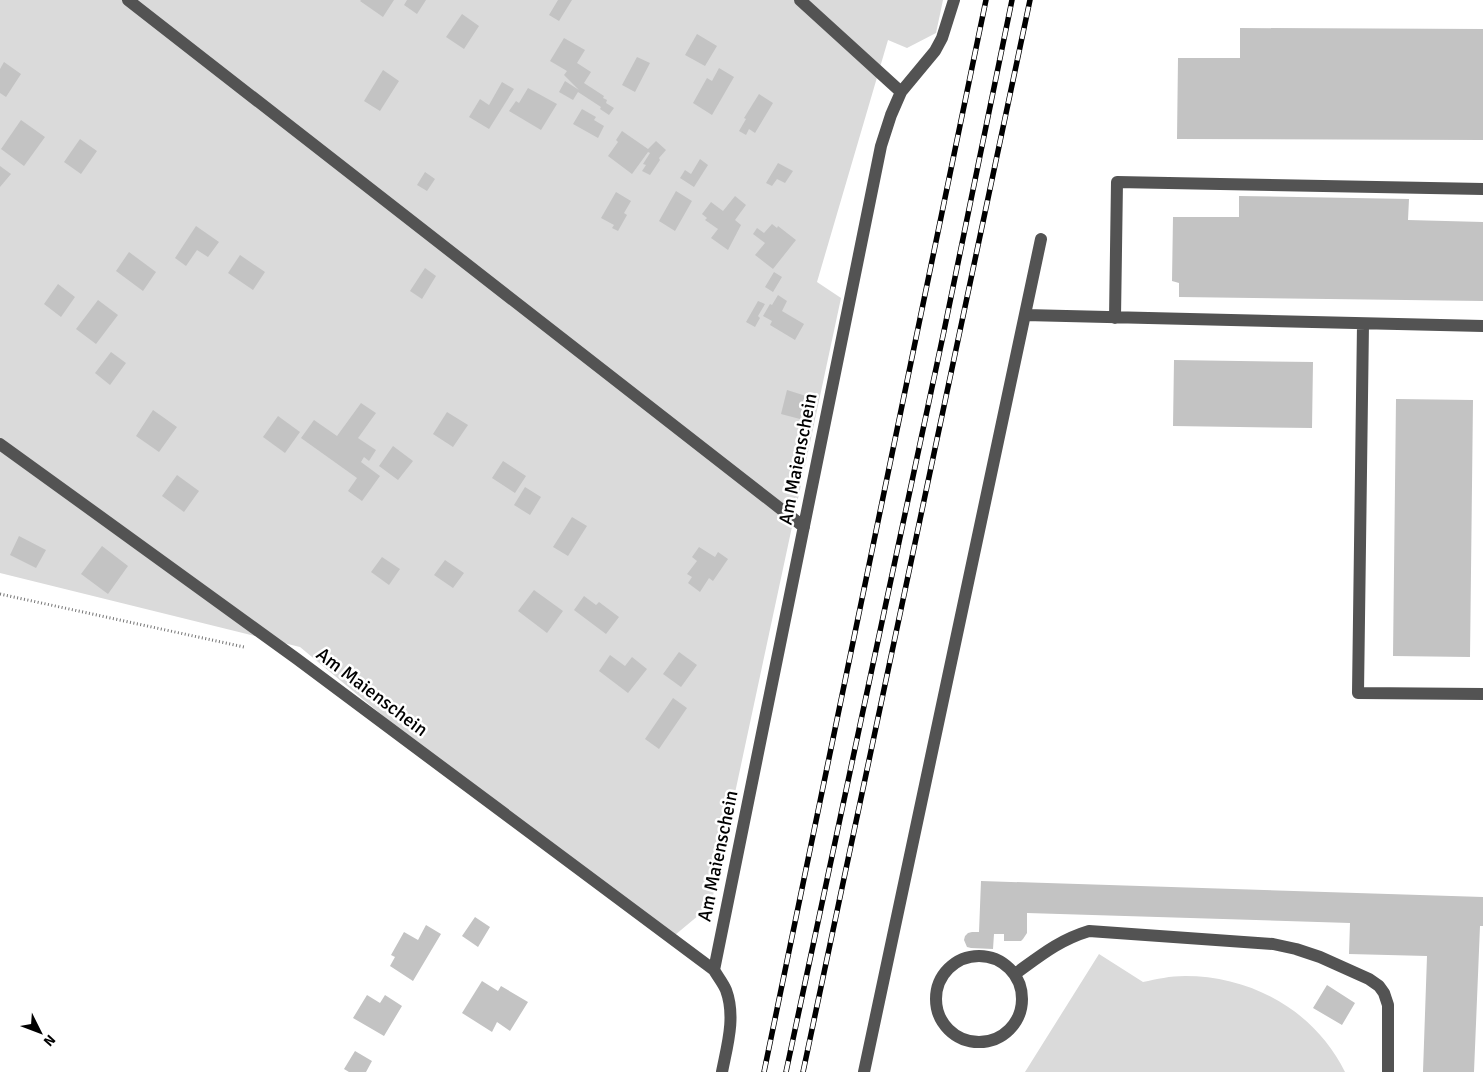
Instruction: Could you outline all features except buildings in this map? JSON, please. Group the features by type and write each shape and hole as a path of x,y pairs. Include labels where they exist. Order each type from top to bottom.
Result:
{"street":[{"path":"128,0 804,528"},
{"path":"800,0 901,92"},
{"name":"Am Maienschein","path":"714,970 881,146 901,92 935,51 942,38 954,0"},
{"path":"1115,318 1117,182 1483,189"},
{"path":"864,1072 1041,239"},
{"path":"1025,315 1483,326"},
{"path":"1363,324 1358,693 1483,694"},
{"name":"Am Maienschein","path":"0,444 297,659 714,970 726,989 731,1020 722,1072"},
{"path":"1014,974 1056,944 1072,936 1089,931 1241,941 1296,949 1320,957 1369,979 1379,986 1384,993 1388,1005 1388,1072"},
{"path":"988,957 1008,967 1014,974 1020,986 1022,1008 1011,1028 992,1041 978,1043 970,1042 950,1032 938,1013 936,995 947,970 966,958 988,957"}],"path":[{"path":"0,594 249,649"}],"shaded area":[{"path":"0,0 943,0 936,33 907,48 888,40 817,282 841,298 711,905 675,935 476,793 300,647 0,573"},
{"path":"1099,954 1143,982 1185,976 1234,982 1257,990 1279,1001 1317,1031 1332,1050 1345,1072 1025,1072"}],"railway":[{"path":"764,1072 986,0"},
{"path":"786,1072 944,331 1012,0"},
{"path":"803,1072 1030,0"}]}
